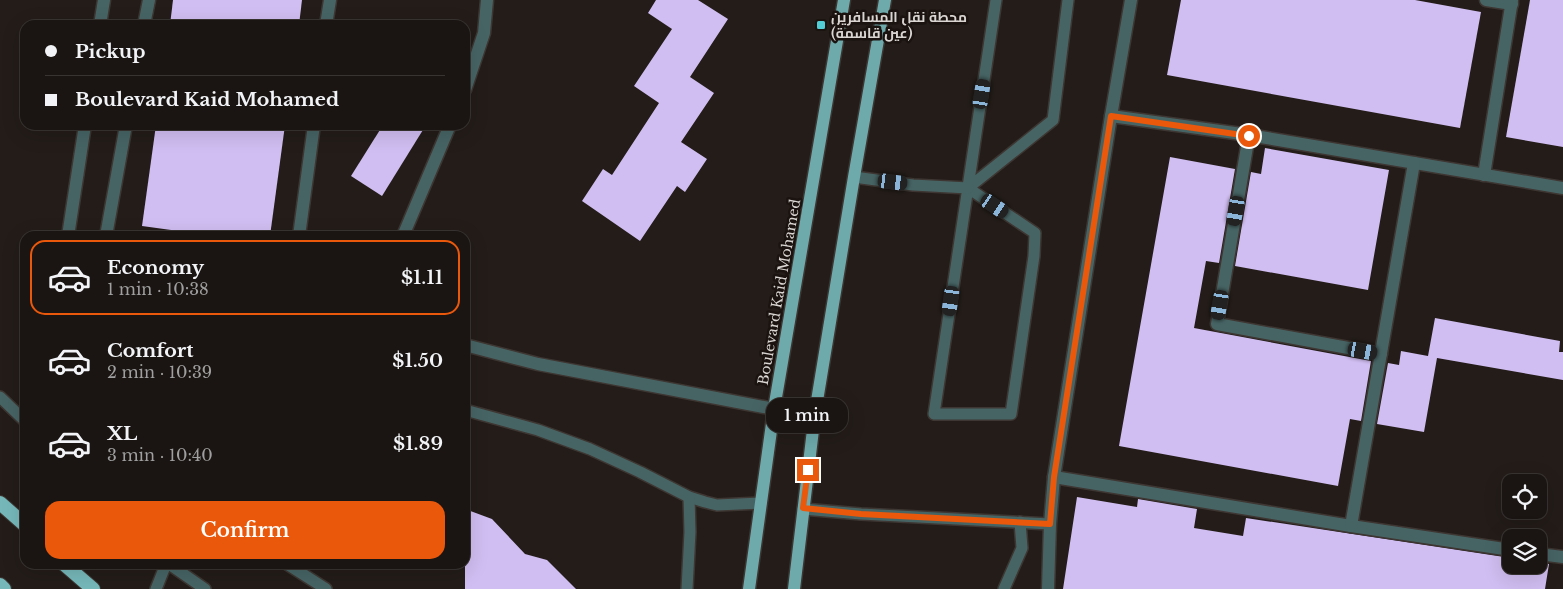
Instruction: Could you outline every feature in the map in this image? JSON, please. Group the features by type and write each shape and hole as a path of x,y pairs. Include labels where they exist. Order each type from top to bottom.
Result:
{"highway":[{"path":"0,503 20,520"},
{"path":"70,569 93,589"},
{"path":"0,585 4,589"}],"main road":[{"name":"Boulevard Kaid Mohamed","path":"749,589 774,409 844,0"},
{"path":"794,589 815,413 885,0"}],"street":[{"path":"101,20 104,0"},
{"path":"145,20 148,0"},
{"path":"327,20 330,0"},
{"path":"470,75 484,33 487,0"},
{"path":"1048,589 1054,477 1131,0"},
{"path":"1484,175 1512,2 1486,0"},
{"path":"1111,116 1249,136 1563,188"},
{"path":"69,231 84,130"},
{"path":"107,231 125,130"},
{"path":"300,231 313,130"},
{"path":"405,231 448,130"},
{"path":"1249,136 1217,324 1381,354"},
{"path":"1351,526 1414,164"},
{"path":"470,346 538,364 774,409"},
{"path":"1054,477 1502,549"},
{"path":"1547,555 1563,557"}],"lane":[{"path":"854,178 913,185 968,188 1035,234 1034,256 1011,414 934,414 968,188 996,0"},
{"path":"968,188 1053,120 1068,0"},
{"path":"0,397 20,416"},
{"path":"470,411 538,430 590,449 640,472 689,498 717,505 761,503"},
{"path":"688,589 689,498"},
{"path":"803,508 861,514 1050,524"},
{"path":"1004,589 1022,548 1020,522"},
{"path":"156,589 165,569"},
{"path":"175,569 205,589"},
{"path":"295,569 326,589"}],"building":[{"path":"173,0 302,0 300,20 171,20"},
{"path":"656,0 698,0 728,19 690,77 714,93 681,142 707,159 685,192 677,186 640,241 582,201 603,169 612,175 659,103 634,86 672,29 648,13"},
{"path":"1181,0 1415,0 1481,12 1460,128 1167,75"},
{"path":"1530,0 1563,0 1563,147 1506,137"},
{"path":"155,130 284,130 271,231 178,231 142,226"},
{"path":"380,130 423,130 382,196 351,176"},
{"path":"1265,148 1389,170 1368,290 1235,266 1251,172 1261,174"},
{"path":"1170,157 1235,169 1219,263 1206,261 1194,328 1371,361 1361,421 1350,419 1338,486 1119,446"},
{"path":"1435,318 1560,341 1559,352 1563,352 1563,380 1437,358 1424,432 1377,424 1388,363 1399,365 1401,351 1428,356"},
{"path":"1077,497 1137,507 1138,499 1197,509 1194,528 1243,536 1246,518 1502,557 1502,574 1547,574 1547,564 1549,564 1545,589 1063,589"},
{"path":"470,511 492,519 525,554 547,560 576,589 465,589 465,569 470,569"}],"place":[{"name":"محطة نقل المسافرين (عين قاسمة)","path":"821,25"}],"route":[{"path":"808,470 803,508 861,514 1050,524 1054,477 1111,116 1249,136"}]}
